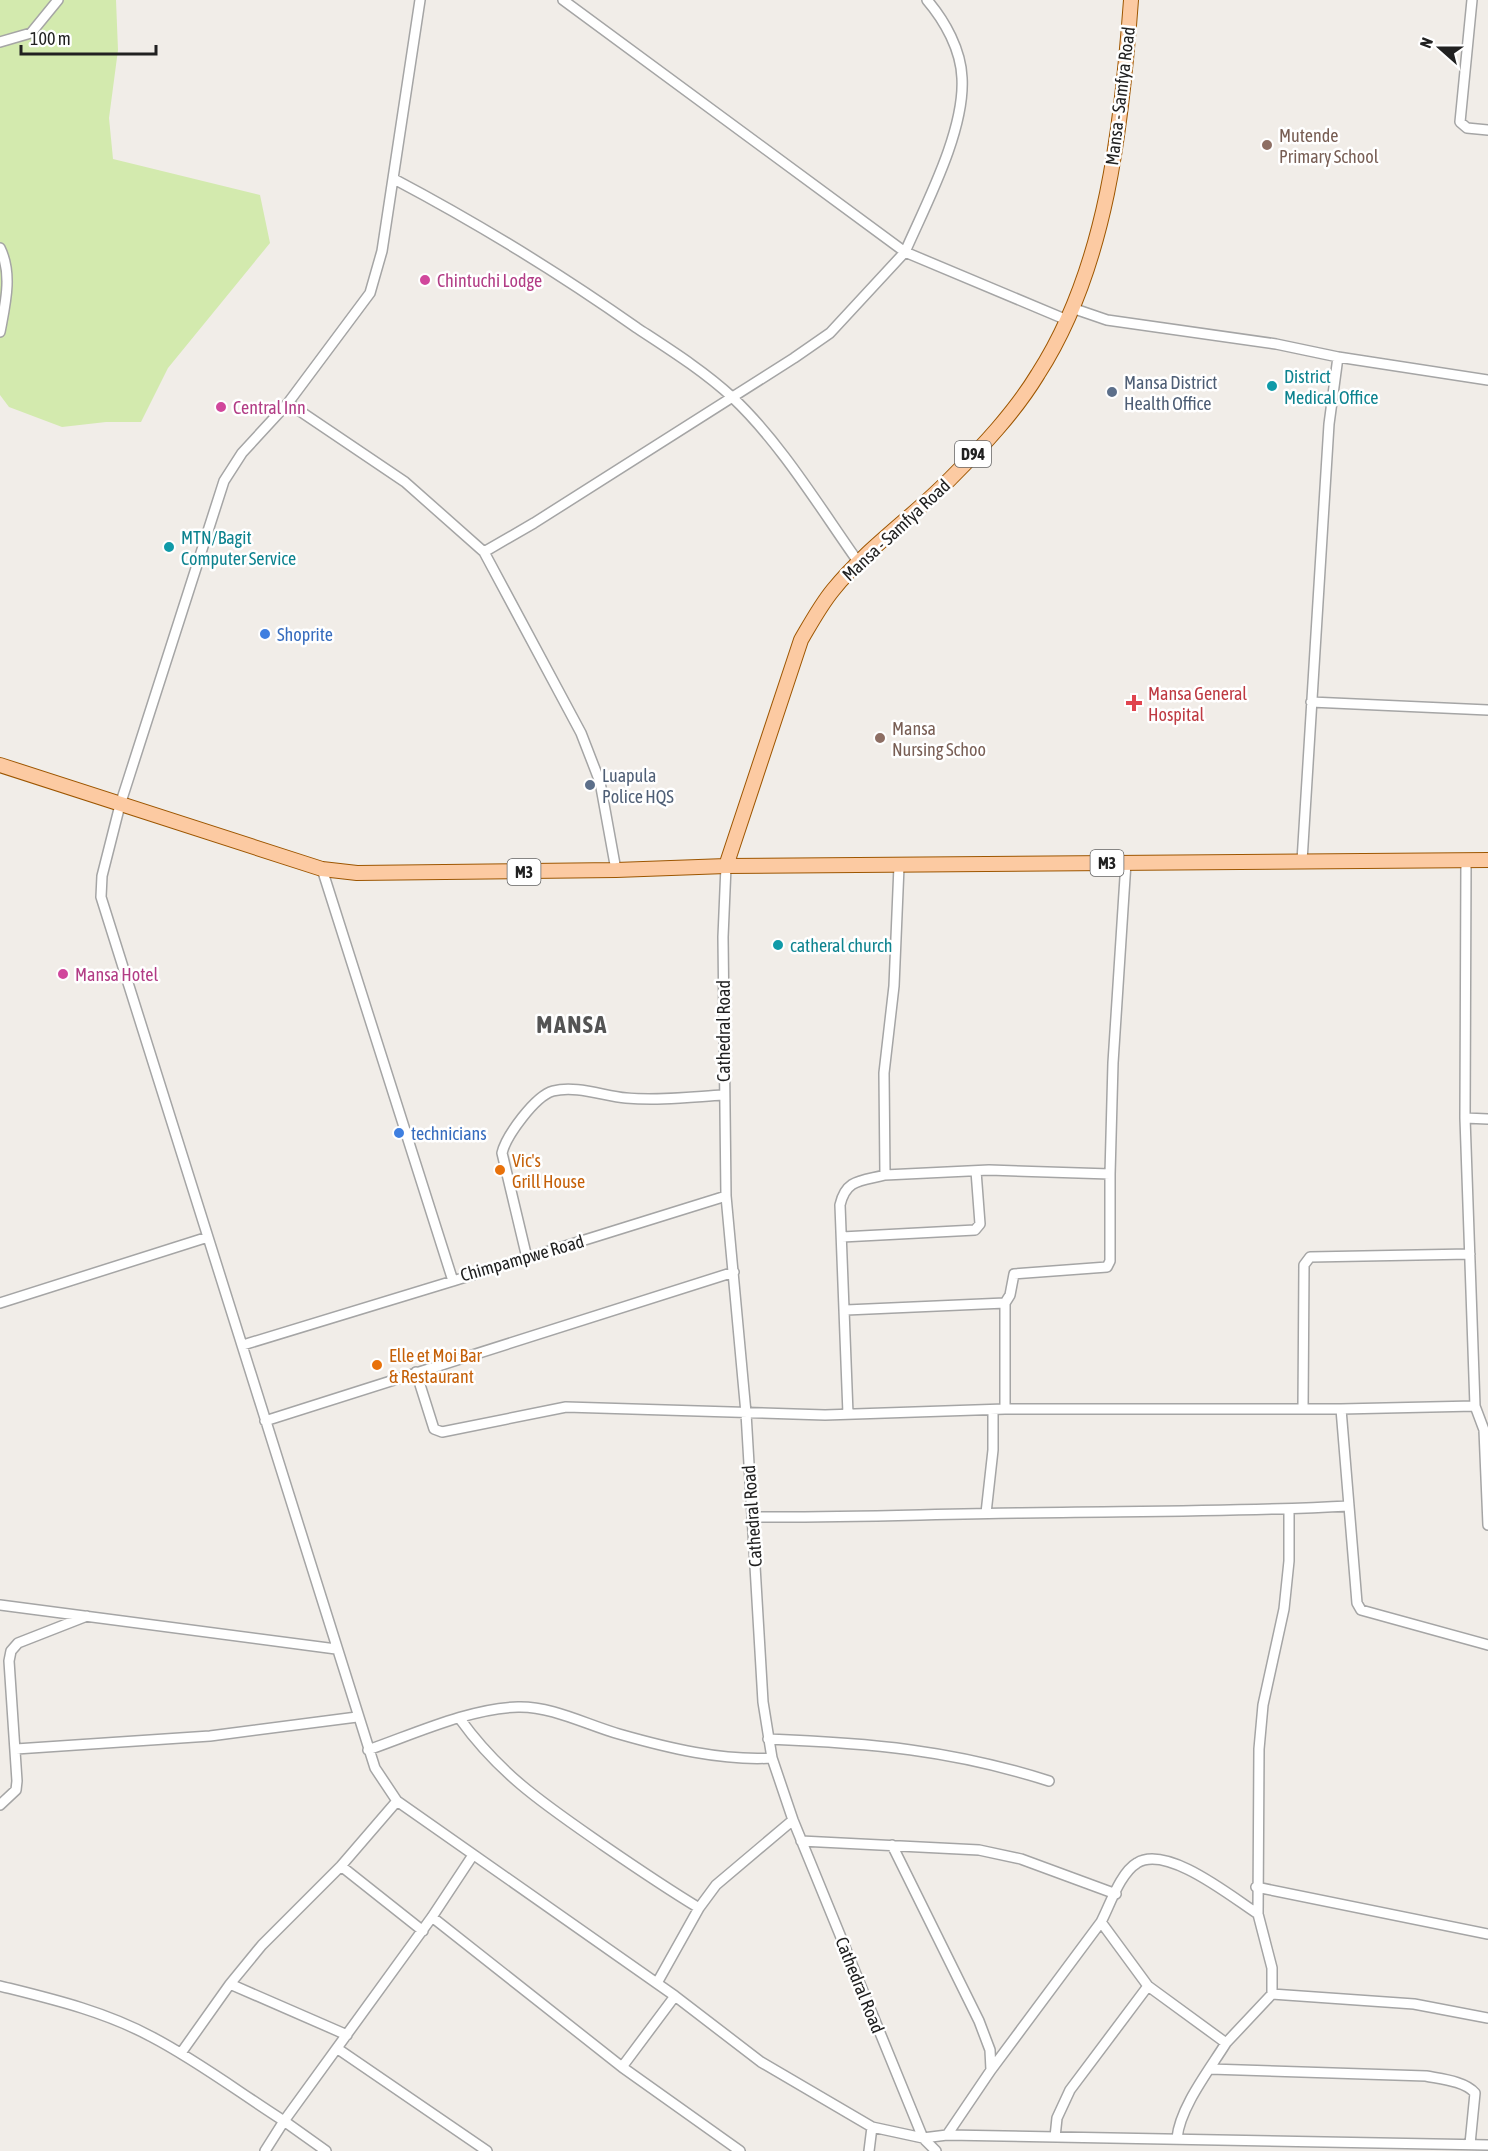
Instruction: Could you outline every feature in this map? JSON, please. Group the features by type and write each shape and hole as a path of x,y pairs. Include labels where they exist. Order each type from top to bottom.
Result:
{"main road":[{"name":"Mansa - Samfya Road","path":"726,866 801,640 833,590 859,563 951,479 999,424 1038,375 1069,314 1097,234 1108,186 1118,129 1131,0"},
{"name":"M3","path":"0,765 322,869 357,873 616,870 726,866 1488,860"}],"street":[{"path":"0,42 31,33 58,0"},
{"path":"420,0 382,251 370,293 288,403 242,453 224,482 120,805 102,876 101,897 243,1345 357,1717 375,1768 397,1801 657,1983 761,2062 872,2127 923,2138 947,2135 1488,2145"},
{"path":"562,0 905,252 1069,314 1276,344 1338,357 1488,380"},
{"path":"484,552 534,524 830,333 905,252 942,167 959,113 962,78 956,47 938,14 927,0"},
{"path":"1472,0 1460,122 1467,128 1488,130"},
{"path":"394,179 469,219 568,279 732,397 781,454 859,563"},
{"path":"0,248 6,267 7,292 0,332"},
{"path":"1302,861 1329,424 1338,357"},
{"path":"288,403 405,482 484,552 581,733 600,782 616,870"},
{"path":"1311,702 1488,710"},
{"path":"1466,860 1465,1118 1475,1406 1486,1430 1488,1525"},
{"path":"1005,1409 1005,1303 1011,1295 1016,1272 1107,1267 1110,1261 1113,1063 1126,862"},
{"name":"Cathedral Road","path":"726,866 723,1095 726,1196 746,1413 763,1702 768,1739 772,1758 801,1841 923,2138"},
{"path":"885,1175 884,1073 894,986 899,866"},
{"name":"Chimpampwe Road","path":"322,869 453,1281 726,1196"},
{"path":"527,1258 502,1153 505,1140 540,1098 553,1091 573,1090 627,1098 723,1095"},
{"path":"1465,1118 1488,1119"},
{"path":"848,1414 846,1310 840,1205 846,1188 850,1184 885,1175 976,1171 1110,1174"},
{"path":"842,1237 975,1230 980,1224 976,1171"},
{"path":"0,1303 208,1237"},
{"path":"1303,1409 1304,1265 1306,1260 1310,1257 1470,1254"},
{"path":"265,1421 734,1272"},
{"path":"243,1345 453,1281"},
{"path":"846,1310 1005,1303"},
{"path":"416,1372 434,1429 438,1431 566,1407 848,1414 1005,1409 1341,1409 1475,1406"},
{"path":"1341,1409 1357,1603 1361,1610 1488,1645"},
{"path":"986,1513 993,1450 993,1410"},
{"path":"752,1517 865,1518 986,1513 1288,1509 1349,1506"},
{"path":"1177,2138 1181,2121 1226,2043 1272,1994 1272,1968 1258,1914 1256,1887 1259,1749 1263,1705 1284,1609 1289,1561 1288,1509"},
{"path":"0,1605 336,1649"},
{"path":"0,1805 16,1790 16,1749 9,1661 11,1651 29,1638 88,1615"},
{"path":"368,1750 490,1709 519,1707 541,1710 621,1735 715,1756 772,1758"},
{"path":"16,1749 210,1736 357,1717"},
{"path":"460,1719 493,1761 530,1795 649,1878 699,1908"},
{"path":"768,1739 937,1752 999,1765 1049,1781"},
{"path":"181,2053 230,1983 262,1945 341,1866 397,1801"},
{"path":"657,1983 699,1908 725,1877 793,1820"},
{"path":"801,1841 979,1850 1021,1859 1116,1894"},
{"path":"892,1845 979,2021 990,2050 991,2070"},
{"path":"265,2151 284,2121 423,1931 473,1855"},
{"path":"947,2135 991,2070 1101,1922 1137,1863 1144,1860 1179,1864 1258,1914"},
{"path":"341,1866 423,1931"},
{"path":"1256,1887 1488,1934"},
{"path":"432,1917 622,2067 740,2151"},
{"path":"1101,1922 1148,1986 1226,2043"},
{"path":"230,1983 347,2035"},
{"path":"0,1986 77,2005 150,2035 181,2053 326,2151"},
{"path":"1055,2137 1057,2118 1070,2090 1148,1986"},
{"path":"1272,1994 1414,2004 1488,2018"},
{"path":"622,2067 675,1996"},
{"path":"338,2049 487,2151"},
{"path":"1210,2069 1426,2076 1451,2081 1472,2089 1475,2093 1470,2144"},
{"path":"868,2151 872,2127"},
{"path":"923,2138 936,2151"}],"green space":[{"path":"0,0 116,0 118,50 109,118 113,159 260,195 270,243 168,368 141,422 106,422 62,427 9,407 0,395"}],"place":[{"name":"Mutende Primary School","path":"1267,145"},
{"name":"Chintuchi Lodge","path":"425,280"},
{"name":"District Medical Office","path":"1272,386"},
{"name":"Mansa District Health Office","path":"1112,392"},
{"name":"Central Inn","path":"221,407"},
{"name":"MTN/Bagit Computer Service","path":"169,547"},
{"name":"Shoprite","path":"265,634"},
{"name":"Mansa General Hospital","path":"1134,703"},
{"name":"Mansa Nursing Schoo","path":"880,738"},
{"name":"Luapula Police HQS","path":"590,785"},
{"name":"catheral church","path":"778,945"},
{"name":"Mansa Hotel","path":"63,974"},
{"name":"technicians","path":"399,1133"},
{"name":"Vic's Grill House","path":"500,1170"},
{"name":"Elle et Moi Bar & Restaurant","path":"377,1365"}],"district":[{"name":"MANSA","path":"572,1024"}]}
